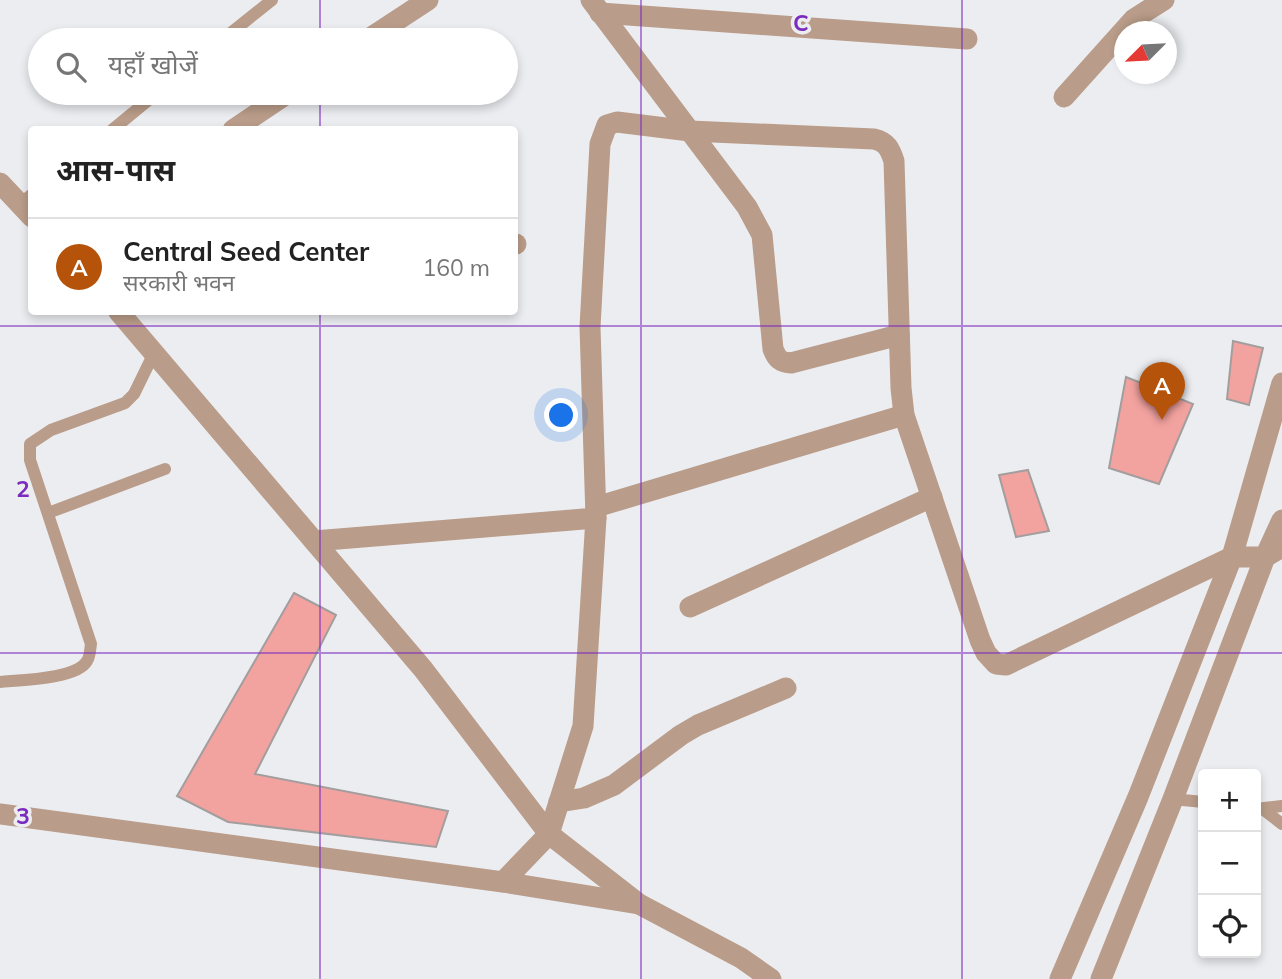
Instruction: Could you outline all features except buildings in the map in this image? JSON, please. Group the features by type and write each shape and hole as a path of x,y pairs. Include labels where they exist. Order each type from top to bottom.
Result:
{"street":[{"path":"385,28 428,0"},
{"path":"1064,97 1134,19 1164,0"},
{"path":"595,7 967,39"},
{"path":"595,7 747,206 762,235 776,358 783,363 791,363 900,335"},
{"path":"239,126 270,105"},
{"path":"503,882 549,834 583,726 596,513 590,327 603,132 607,125 617,122 690,131 883,141 890,149 894,161 904,415 980,640 986,653 996,664 1006,665 1232,557 1273,552"},
{"path":"0,183 28,205"},
{"path":"122,315 423,670 549,834 639,904 740,958 771,979"},
{"path":"1060,979 1138,797 1232,557 1282,383"},
{"path":"314,541 596,513 904,415"},
{"path":"690,607 932,497"},
{"path":"1101,979 1273,552 1282,520"},
{"path":"559,803 584,798 614,785 698,725 786,688"},
{"path":"0,814 503,882 639,904"}],"lane":[{"path":"237,28 272,0"},
{"path":"117,126 142,105"},
{"path":"0,682 61,675 80,668 89,660 91,644 30,460 30,444 51,430 125,403 134,394 155,351"},
{"path":"48,513 165,469"},
{"path":"1173,799 1198,802"},
{"path":"1261,809 1282,806"},
{"path":"1261,810 1282,824"}],"place":[{"name":"Central Seed Center","path":"1162,420"}]}
